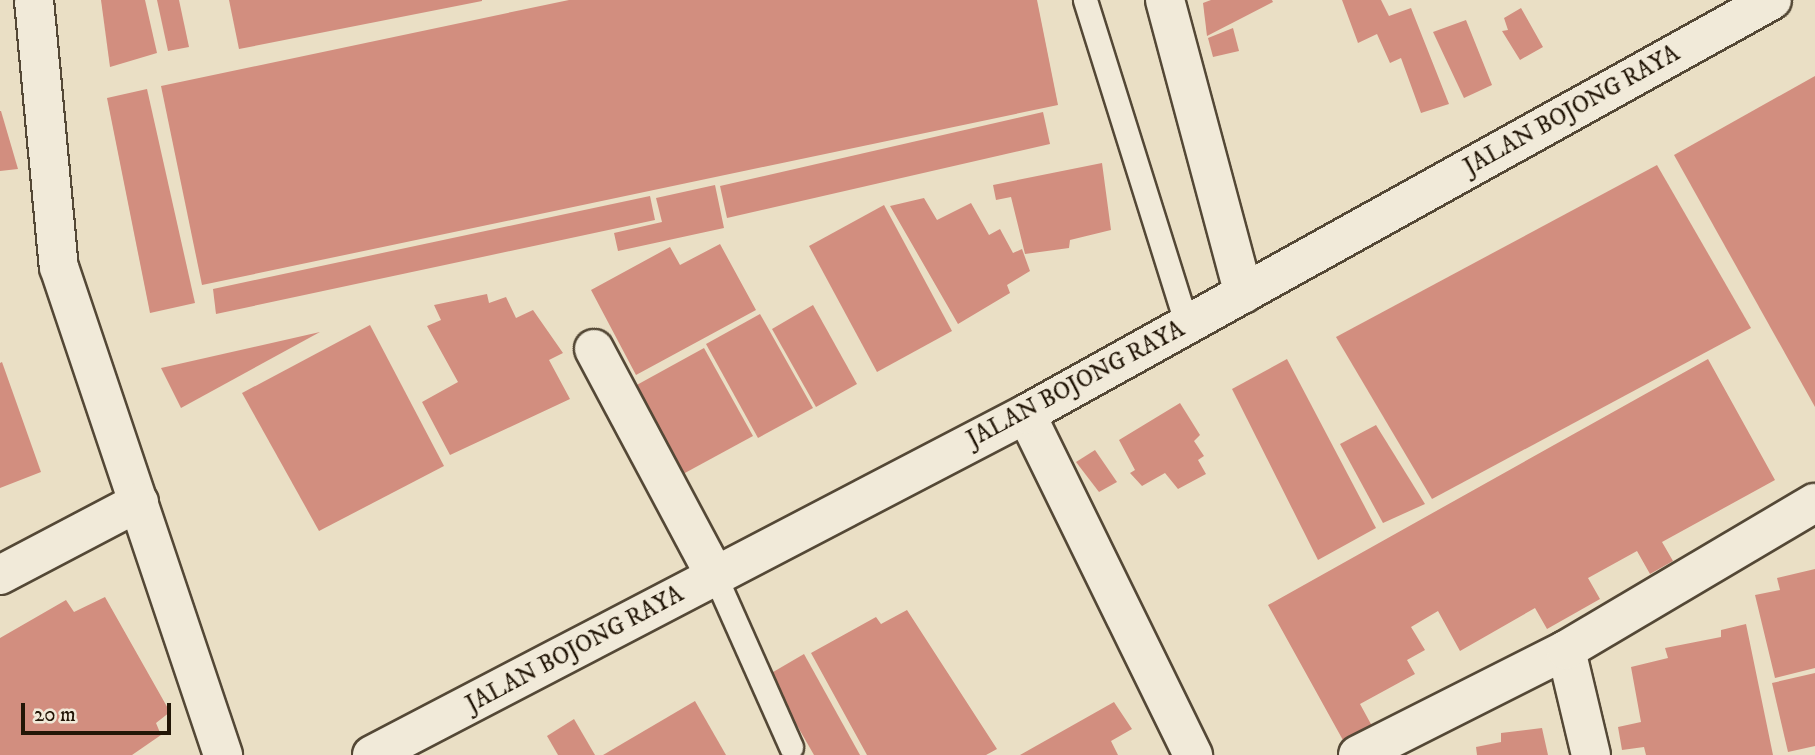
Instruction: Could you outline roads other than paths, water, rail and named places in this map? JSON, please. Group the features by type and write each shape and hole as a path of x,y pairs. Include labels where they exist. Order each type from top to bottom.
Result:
{"street":[{"path":"34,0 59,267 223,755"},
{"path":"1165,0 1244,294"},
{"name":"JALAN BOJONG RAYA","path":"372,755 1026,414 1772,0"},
{"path":"594,349 715,576"},
{"path":"1026,414 1193,755"},
{"path":"0,575 139,502"},
{"path":"1358,755 1566,650 1815,503"},
{"path":"1566,650 1591,755"}],"lane":[{"path":"1085,0 1187,326"},
{"path":"715,576 791,747"}]}
